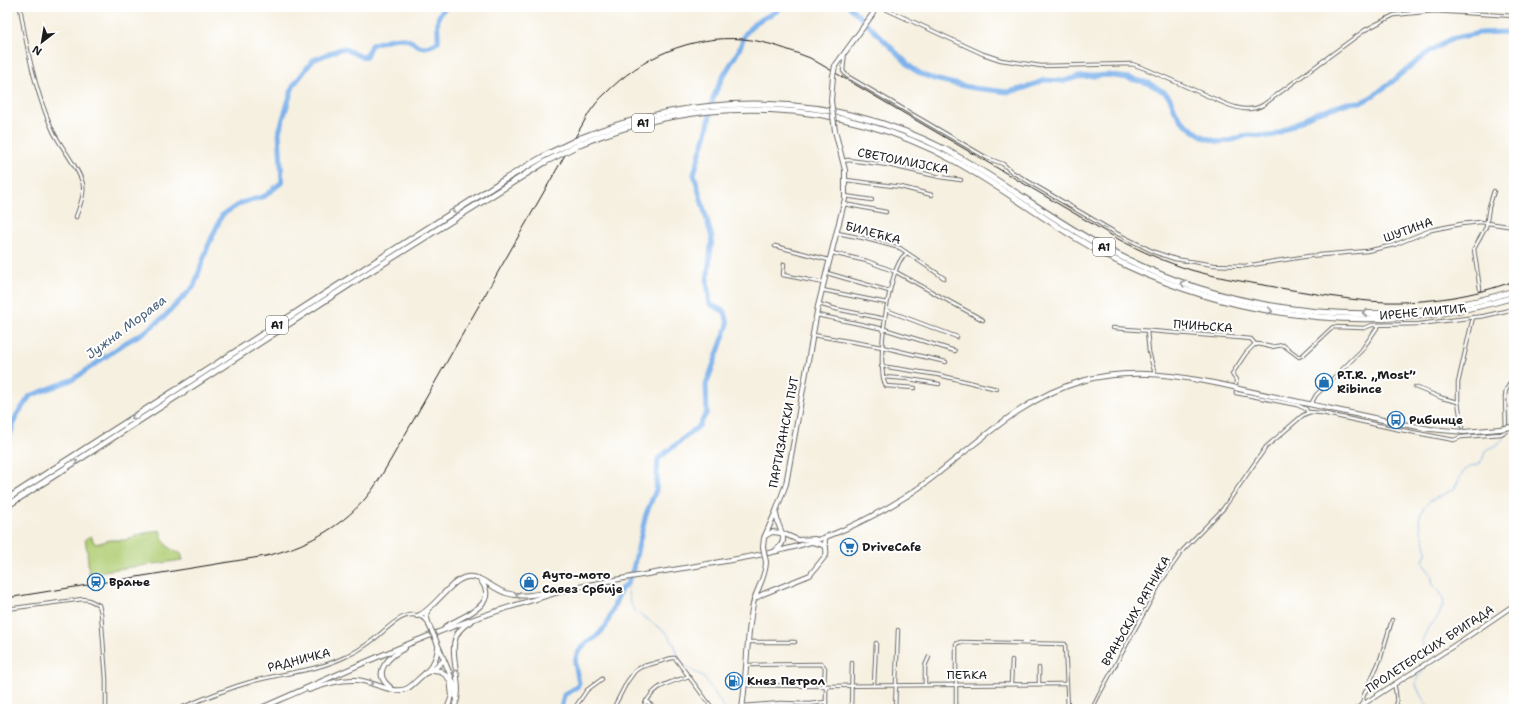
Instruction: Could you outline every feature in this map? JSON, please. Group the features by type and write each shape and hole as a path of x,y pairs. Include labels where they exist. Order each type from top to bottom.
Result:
{"highway":[{"name":"A1","path":"7,499 506,178 548,154 582,141 615,131 704,109 760,104 823,109 865,118 899,129 945,150 972,165 1068,226 1124,258 1166,277 1205,291 1235,299 1299,310 1327,313 1378,313 1438,308 1484,300 1514,291"},
{"name":"A1","path":"716,108 764,109 812,113 864,123 898,135 955,161 1067,232 1126,266 1179,288 1243,306 1278,313 1316,318 1383,319 1447,313 1492,304 1514,297"},
{"name":"A1","path":"7,506 525,173 582,141"}],"main road":[{"name":"ПАРТИЗАНСКИ ПУТ","path":"742,708 745,665 754,599 765,571 766,562 763,547 765,536 776,511 787,477 819,304 844,204 846,180 845,170 835,131 831,101 833,76 836,66 845,50 872,15 876,7"},
{"path":"259,709 412,642 494,612 570,589 772,552 826,537 861,522 892,506 930,480 1004,420 1039,398 1069,385 1100,377 1130,374 1155,374 1182,377 1414,427 1438,430 1464,432 1513,427"},
{"path":"772,552 782,545 784,539 777,521 776,511"},
{"path":"765,536 772,532 782,533 798,540 818,540"},
{"path":"754,599 771,590 812,574 826,555 827,551 824,542 826,537"},
{"path":"811,542 820,544 826,548"},
{"path":"418,616 423,614 461,579 467,577 475,578 505,593 522,596 560,589 570,589"},
{"path":"442,630 449,624 474,611 483,602 485,588 481,581 475,578"},
{"path":"759,587 766,590 771,590"},
{"path":"428,608 426,615 456,692 453,709"},
{"path":"453,709 459,690 453,655 457,638 462,628 466,624 494,612"},
{"path":"393,690 387,686 384,681 382,675 383,667 390,658 412,642"},
{"path":"303,690 334,682 353,680 367,682 393,690 408,688 424,674 435,660 438,648"},
{"path":"424,674 433,670 444,660"},
{"path":"433,670 441,671 450,678 452,696 447,709"}],"street":[{"path":"20,7 33,75 46,115 53,132 83,184 83,192 76,217"},
{"path":"881,7 983,54 1001,60 1047,66 1132,64 1226,104 1248,110 1263,105 1365,30 1394,15 1413,12 1440,11 1514,16"},
{"name":"ШУТИНА","path":"845,50 843,71 847,76 987,158 1003,164 1012,172 1116,233 1165,256 1192,262 1237,266 1261,264 1287,258 1367,252 1380,249 1438,228 1474,222 1514,227"},
{"name":"СВЕТОИЛИЈСКА","path":"843,160 888,166 961,180"},
{"path":"846,180 901,187 932,195"},
{"path":"1480,289 1474,250 1486,227 1494,191"},
{"path":"845,196 872,200"},
{"path":"844,204 886,212"},
{"path":"1486,227 1493,225"},
{"name":"БИЛЕЋКА","path":"837,233 900,248 906,254 944,278"},
{"path":"775,246 830,260"},
{"path":"832,252 867,261 896,272 983,320"},
{"path":"906,254 903,256 889,292 881,366 886,386 915,388"},
{"path":"784,264 783,275 824,283"},
{"path":"827,274 889,292"},
{"path":"822,290 887,303"},
{"path":"819,304 826,307 885,319"},
{"name":"ИРЕНЕ МИТИЋ","path":"1256,344 1271,347 1281,345 1287,347 1296,356 1301,356 1333,327 1364,328 1379,325 1406,325 1484,316 1514,309"},
{"path":"886,310 957,337"},
{"path":"817,315 884,329 955,351"},
{"path":"1462,427 1458,402 1458,383 1473,317"},
{"path":"1311,404 1316,395 1364,347 1379,325"},
{"name":"ПЧИЊСКА","path":"1113,328 1246,338 1251,339 1256,344"},
{"path":"1147,331 1149,352 1155,374"},
{"path":"813,334 946,362"},
{"path":"1256,344 1246,353 1232,374 1236,380 1236,392 1238,394 1246,394 1292,404 1303,408 1308,413 1328,414 1454,440 1461,437 1501,434 1505,432 1505,393 1514,377"},
{"path":"881,366 940,375 997,388"},
{"path":"883,377 910,379 939,384"},
{"path":"1415,387 1442,398 1458,402"},
{"name":"ВРАЊСКИХ РАТНИКА","path":"1092,709 1159,585 1179,554 1223,509 1266,447 1299,418 1308,413"},
{"path":"1461,437 1464,432"},
{"path":"7,610 83,599 99,605 101,613 106,679 106,709"},
{"name":"ПРОЛЕТЕРСКИХ БРИГАДА","path":"1359,708 1514,605"},
{"name":"РАДНИЧКА","path":"178,709 247,683 303,672 332,663 354,653 373,640 401,617 409,615 418,616"},
{"path":"418,616 423,618 429,624"},
{"path":"1364,704 1363,697 1380,660 1392,620"},
{"path":"895,709 898,630"},
{"path":"748,642 796,642"},
{"path":"986,708 956,708 956,644 960,642 1064,644 1068,709"},
{"path":"874,686 876,643"},
{"path":"925,685 925,666 929,657"},
{"path":"613,709 627,682 635,671 641,667 670,658 675,658 713,709"},
{"path":"1011,684 1012,660"},
{"path":"851,709 852,663"},
{"path":"745,665 824,665 826,709"},
{"path":"1039,668 1039,684"},
{"path":"642,709 652,692 659,687 689,676"},
{"path":"574,709 590,688 602,679"},
{"name":"ПЕЋКА","path":"744,686 1067,684"},
{"path":"1394,685 1396,689 1395,699 1397,709"},
{"path":"646,701 656,709"},
{"path":"742,708 781,703 809,704 826,702"},
{"path":"808,709 809,704"}],"green space":[{"path":"160,530 163,539 169,548 181,553 183,560 89,573 85,539 91,536 95,544 110,540 127,540 141,534"}],"waterway":[{"name":"Јужна Морава","path":"7,444 16,416 30,396 74,379 125,343 146,331 165,316 194,286 208,246 222,215 241,203 265,196 282,182 279,132 293,86 313,60 343,48 362,57 366,56 371,45 397,38 406,39 421,47 431,46 438,42 438,18 447,7"},
{"path":"561,709 564,695 577,687 579,683 575,663 577,654 585,644 596,637 606,626 621,589 627,584 633,569 646,514 656,490 658,459 699,426 707,412 706,385 728,324 725,312 710,304 707,282 712,238 694,174 708,126 713,98 721,80 739,50 745,34 755,23 777,11 780,7"},
{"name":"Јужна Морава","path":"850,7 913,69 923,75 973,88 1008,92 1025,88 1044,80 1064,81 1078,77 1108,75 1127,78 1148,83 1164,92 1170,98 1175,111 1182,121 1194,131 1206,138 1219,142 1248,135 1275,135 1315,113 1348,103 1367,100 1429,52 1451,39 1479,33 1505,32 1514,34"},
{"path":"1507,395 1514,380"},
{"path":"1507,410 1508,427"},
{"path":"1422,664 1424,655 1422,640 1428,628 1438,617 1444,603 1440,592 1433,585 1431,574 1424,565 1423,560 1427,551 1420,526 1419,519 1421,513 1430,501 1454,489 1463,472 1466,469 1478,464 1482,460 1486,450 1500,443 1507,432"},
{"path":"627,584 630,602 635,611 666,632 674,644 679,658 686,667 702,676 725,709"},
{"path":"1423,667 1416,685 1421,696 1430,709"}],"railway":[{"path":"7,598 266,556 307,542 332,528 344,519 365,499 378,481 595,105 619,81 634,69 651,59 668,51 705,41 724,39 752,40 777,46 810,58 1118,239 1153,256 1191,270 1286,289 1348,299 1386,302 1451,298 1483,291 1514,281"}],"place":[{"name":"P.T.R. „Most” Ribince","path":"1324,382"},
{"name":"Рибинце","path":"1396,420"},
{"name":"DriveCafe","path":"849,547"},
{"name":"Врање","path":"96,582"},
{"name":"Ауто-мото Савез Србије","path":"529,582"},
{"name":"Кнез Петрол","path":"734,681"}]}
